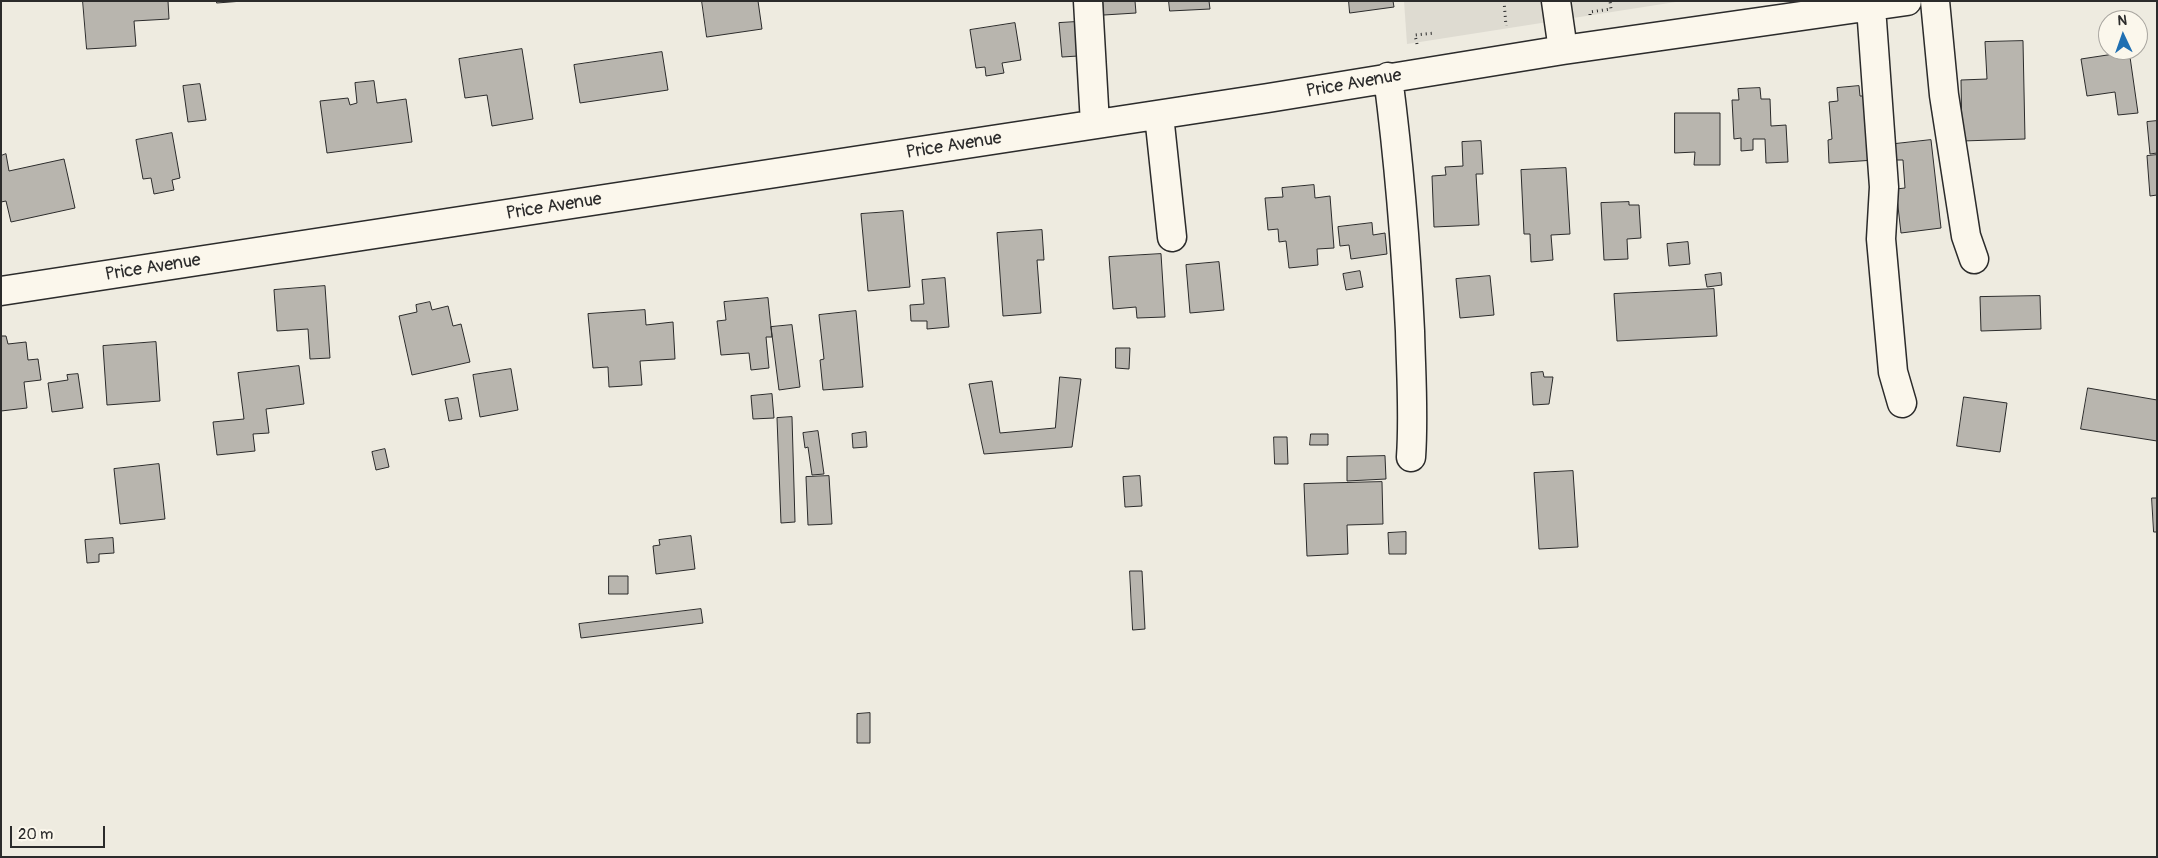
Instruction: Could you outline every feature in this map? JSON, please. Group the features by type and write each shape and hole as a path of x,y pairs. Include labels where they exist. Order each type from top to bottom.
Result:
{"street":[{"path":"1088,1 1095,124"},
{"path":"1556,1 1563,50"},
{"name":"Price Avenue","path":"1,291 1159,115 1824,8 1871,7 1907,1"},
{"path":"1936,1 1946,104 1966,236 1974,259"},
{"path":"1871,7 1884,187 1881,239 1893,372 1902,403"},
{"path":"1388,77 1408,292 1413,422 1411,457"},
{"path":"1159,115 1172,237"}],"path":[{"path":"1504,1 1506,26"},
{"path":"1590,12 1611,9 1610,1"},
{"path":"1417,45 1415,35 1435,33"}],"shaded area":[{"path":"1404,1 1682,1 1407,44"}],"building":[{"path":"83,1 168,1 169,19 134,21 136,46 87,49"},
{"path":"217,1 243,1 217,3"},
{"path":"702,1 758,1 762,29 707,37"},
{"path":"1103,1 1135,1 1136,13 1104,15"},
{"path":"1169,1 1209,1 1210,9 1170,11"},
{"path":"1349,1 1393,1 1394,7 1350,13"},
{"path":"1076,22 1078,56 1062,57 1059,23"},
{"path":"1015,23 1021,60 1002,63 1004,73 986,76 985,67 976,68 970,30"},
{"path":"2023,41 2025,139 1962,141 1961,80 1987,79 1985,42"},
{"path":"522,49 533,119 492,126 487,95 465,98 459,59"},
{"path":"662,52 668,90 580,103 574,65"},
{"path":"2098,56 2098,60 2130,60 2138,113 2118,115 2115,92 2087,96 2081,59"},
{"path":"374,81 377,103 406,99 412,142 327,153 320,101 348,98 350,105 357,103 355,83"},
{"path":"200,84 206,120 188,122 183,86"},
{"path":"1859,86 1860,96 1870,96 1875,160 1829,163 1828,140 1832,139 1829,102 1838,101 1837,88"},
{"path":"1760,88 1761,99 1770,99 1771,126 1786,125 1788,162 1766,163 1765,139 1753,139 1753,150 1741,151 1741,138 1734,139 1732,100 1739,100 1738,89"},
{"path":"1675,113 1720,113 1720,165 1694,165 1695,152 1675,153"},
{"path":"2157,121 2157,153 2150,154 2147,122"},
{"path":"172,133 180,178 172,180 174,190 154,194 151,178 143,179 136,140"},
{"path":"1931,140 1941,228 1901,233 1896,189 1905,188 1903,160 1896,160 1895,144"},
{"path":"1481,141 1483,174 1476,174 1479,225 1434,227 1432,176 1446,175 1445,167 1463,166 1462,142"},
{"path":"6,154 9,171 64,159 75,208 11,222 6,201 1,202 1,156"},
{"path":"2157,155 2157,195 2150,196 2147,156"},
{"path":"1566,168 1570,234 1551,235 1553,260 1531,262 1530,234 1524,234 1521,170"},
{"path":"1314,185 1315,198 1330,196 1334,248 1317,249 1318,265 1289,268 1286,241 1279,242 1278,229 1268,230 1265,198 1283,197 1282,188"},
{"path":"1629,202 1629,205 1639,205 1641,238 1627,239 1628,259 1604,260 1601,203"},
{"path":"903,211 910,287 868,291 861,214"},
{"path":"1372,223 1373,235 1385,233 1387,254 1351,259 1349,245 1340,246 1338,227"},
{"path":"1042,230 1044,260 1037,260 1041,313 1003,316 997,233"},
{"path":"1688,242 1690,264 1669,266 1667,244"},
{"path":"1161,254 1165,317 1137,318 1136,307 1113,309 1109,257"},
{"path":"1219,262 1224,310 1190,313 1186,265"},
{"path":"1360,271 1363,287 1346,290 1343,274"},
{"path":"1721,273 1722,285 1707,287 1705,275"},
{"path":"1490,276 1494,315 1460,318 1456,279"},
{"path":"945,278 949,327 927,329 927,321 911,321 910,305 924,304 922,280"},
{"path":"325,286 330,358 310,359 308,329 277,331 274,290"},
{"path":"1714,289 1717,336 1617,341 1614,294"},
{"path":"2040,296 2041,329 1981,331 1980,297"},
{"path":"768,298 772,337 766,337 769,368 751,370 749,353 721,355 717,321 726,320 724,302"},
{"path":"430,302 432,310 448,306 453,326 461,324 470,362 412,375 399,316 417,312 416,305"},
{"path":"645,310 646,325 673,322 675,359 640,361 642,385 609,387 608,367 593,368 588,314"},
{"path":"856,311 863,387 823,390 820,360 824,359 819,315"},
{"path":"792,325 800,387 779,390 771,327"},
{"path":"1,336 6,336 8,344 26,342 28,360 38,359 41,380 24,382 27,408 1,411"},
{"path":"156,342 160,401 107,405 103,346"},
{"path":"1116,348 1130,348 1129,369 1116,368"},
{"path":"299,366 304,404 266,409 269,433 253,434 255,451 217,455 213,422 244,419 238,373"},
{"path":"511,369 518,410 480,417 473,375"},
{"path":"1543,372 1544,377 1553,377 1549,404 1533,405 1531,373"},
{"path":"78,374 83,408 52,412 48,383 68,380 67,375"},
{"path":"1060,377 1081,379 1072,447 984,454 969,384 992,381 1000,433 1055,428"},
{"path":"2088,388 2157,400 2157,441 2081,429"},
{"path":"772,394 774,418 753,419 751,396"},
{"path":"1964,397 2007,403 2000,452 1957,446"},
{"path":"458,398 462,419 449,421 445,400"},
{"path":"792,417 795,522 781,523 777,418"},
{"path":"818,431 824,474 812,475 808,447 805,448 803,433"},
{"path":"866,432 867,447 853,448 852,434"},
{"path":"1311,434 1328,434 1328,445 1310,445"},
{"path":"1274,437 1287,437 1288,464 1275,464"},
{"path":"385,449 389,467 376,470 372,452"},
{"path":"1385,456 1386,479 1347,481 1347,457"},
{"path":"159,464 165,519 120,524 114,469"},
{"path":"1573,471 1578,547 1539,549 1534,473"},
{"path":"829,476 832,524 808,525 806,477"},
{"path":"1140,476 1142,506 1125,507 1123,477"},
{"path":"1382,482 1383,524 1347,525 1348,554 1307,556 1304,484"},
{"path":"2152,498 2157,498 2157,532 2154,532"},
{"path":"1406,532 1406,554 1389,554 1388,533"},
{"path":"691,536 695,569 656,574 653,546 660,545 659,540"},
{"path":"113,538 114,553 99,554 99,562 87,563 85,540"},
{"path":"1130,571 1142,571 1145,629 1133,630"},
{"path":"609,576 628,576 628,594 609,594"},
{"path":"701,609 703,623 581,638 579,624"},
{"path":"870,713 870,743 857,743 857,714"}]}
